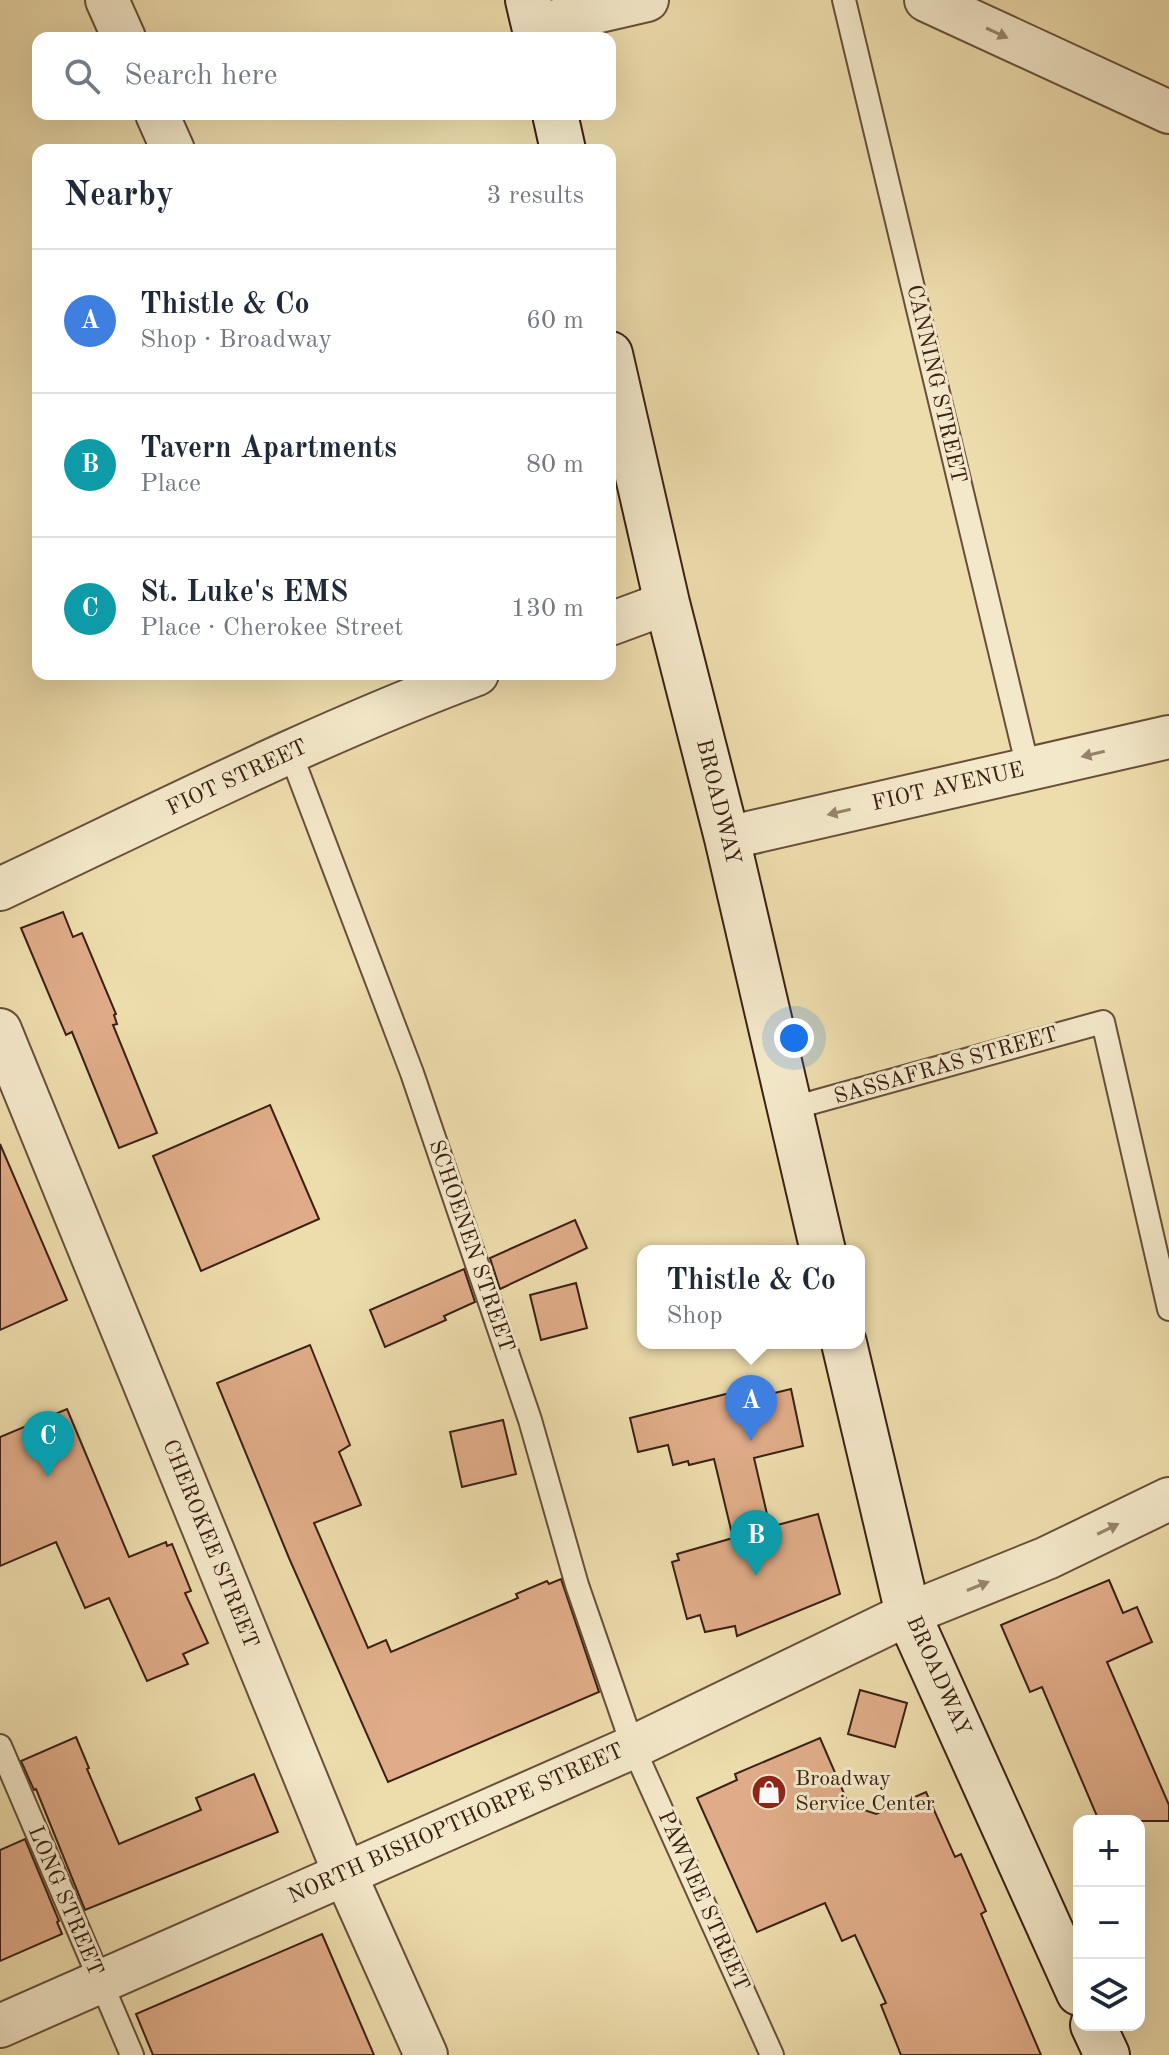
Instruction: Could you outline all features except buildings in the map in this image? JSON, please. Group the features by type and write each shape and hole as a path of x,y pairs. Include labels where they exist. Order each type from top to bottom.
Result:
{"main road":[{"path":"556,120 562,144"},
{"name":"BROADWAY","path":"616,380 822,1245"},
{"name":"BROADWAY","path":"845,1349 908,1614 1073,1980"},
{"path":"1096,2031 1107,2055"}],"street":[{"path":"107,0 121,32"},
{"path":"533,21 647,0"},
{"path":"926,0 1169,112"},
{"path":"160,120 170,144"},
{"path":"616,622 667,603"},
{"name":"FIOT STREET","path":"0,889 290,752 408,686 442,680"},
{"name":"FIOT AVENUE","path":"727,838 1169,737"},
{"name":"CHEROKEE STREET","path":"0,1030 344,1872 426,2055"},
{"name":"NORTH BISHOPTHORPE STREET","path":"0,2026 633,1747 908,1614 1047,1558 1169,1499"}],"lane":[{"name":"CANNING STREET","path":"844,0 1028,768"},
{"name":"SCHOENEN STREET","path":"290,752 412,1073 530,1420 577,1585 633,1747"},
{"name":"SASSAFRAS STREET","path":"789,1109 1103,1022 1169,1309"},
{"name":"LONG STREET","path":"0,1746 132,2055"},
{"name":"PAWNEE STREET","path":"633,1747 772,2055"}],"place":[{"name":"Thistle & Co","path":"751,1441"},
{"name":"St. Luke's EMS","path":"48,1477"},
{"name":"Tavern Apartments","path":"756,1576"},
{"name":"Broadway Service Center","path":"769,1792"}]}
